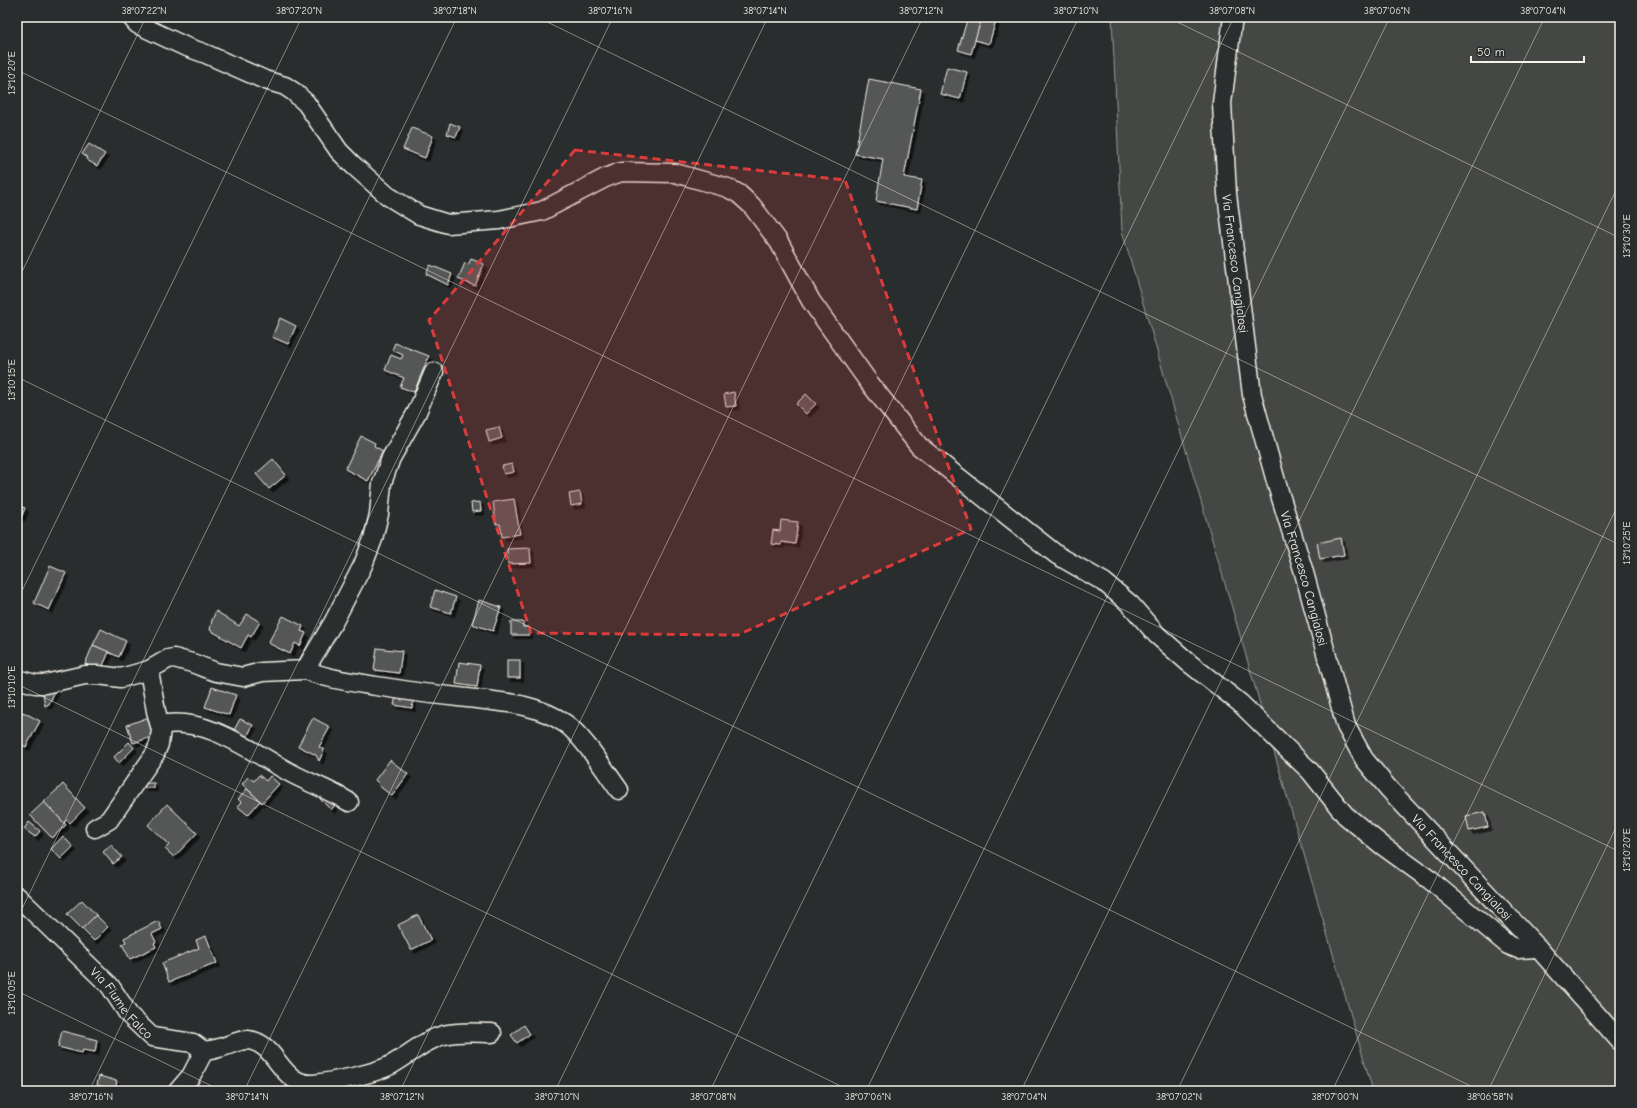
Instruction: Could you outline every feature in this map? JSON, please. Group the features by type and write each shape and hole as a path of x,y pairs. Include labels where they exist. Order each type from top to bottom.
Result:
{"street":[{"path":"131,17 137,24 171,40 258,77 285,86 306,103 339,151 388,196 419,215 448,224 499,220 542,210 605,178 621,172 675,173 728,188 739,194 752,206 779,242 810,300 868,381 918,446 1057,555 1104,582 1130,604 1157,636 1188,663 1240,703 1310,771 1345,815 1383,846 1430,880 1508,945 1518,949 1538,948"},
{"name":"Via Francesco Cangialosi","path":"1233,17 1222,103 1227,194 1252,395 1277,485 1303,569 1346,726 1364,759 1388,788 1538,948 1620,1041"},
{"path":"305,670 334,621 363,565 373,539 379,514 382,483 391,458 417,412 434,372"},
{"path":"17,679 34,684 44,684 85,675 121,678 149,670 168,659 174,658 192,662 216,672 243,677 262,672 305,670 321,676 362,684 516,704 536,708 567,725 581,739 619,790"},
{"path":"95,828 109,820 155,754 160,737 160,725 149,670"},
{"path":"160,725 181,723 198,726 215,732 290,773 332,791 349,802"},
{"name":"Via Fiume Falco","path":"17,896 110,986 129,1015 152,1037 193,1043 204,1051"},
{"path":"178,1091 191,1076 204,1051 248,1040 257,1042 272,1055 283,1070 292,1078 301,1083 314,1084 371,1072 390,1066 443,1035 492,1033"}],"highlighted area":[{"path":"575,150 845,180 971,529 738,635 531,633 429,320"}],"shaded area":[{"path":"1112,17 1620,17 1620,1091 1373,1091 1122,231"}],"building":[{"path":"968,17 982,17 971,54 958,50"},
{"path":"982,17 997,17 989,44 975,40"},
{"path":"947,67 967,72 960,99 940,94"},
{"path":"869,79 921,89 904,177 922,180 917,209 876,201 883,159 855,154"},
{"path":"450,123 460,127 456,137 447,134"},
{"path":"412,128 433,136 425,158 403,149"},
{"path":"89,144 105,154 97,166 87,160 88,158 82,154"},
{"path":"471,259 484,264 475,286 458,279 465,263 468,265"},
{"path":"430,265 452,274 448,285 426,274"},
{"path":"280,318 296,326 288,344 272,337"},
{"path":"395,343 429,356 414,392 400,387 404,378 385,370 391,355 401,359 403,355 392,350"},
{"path":"734,392 736,406 726,407 724,394"},
{"path":"806,394 816,404 806,414 796,404"},
{"path":"499,427 502,438 489,442 486,430"},
{"path":"361,436 375,443 374,446 383,451 368,481 345,469"},
{"path":"273,459 286,475 269,489 256,474"},
{"path":"512,464 514,472 504,474 502,466"},
{"path":"580,492 582,504 571,506 569,494"},
{"path":"514,499 520,534 502,537 500,524 496,524 493,502"},
{"path":"480,502 481,511 472,512 471,503"},
{"path":"17,505 25,508 21,518 17,517"},
{"path":"781,520 798,522 795,544 781,542 781,545 771,544 773,530 780,531"},
{"path":"1341,538 1344,555 1320,559 1317,543"},
{"path":"530,548 531,563 508,564 507,549"},
{"path":"50,566 66,573 49,610 34,603"},
{"path":"435,590 456,597 451,613 430,607"},
{"path":"479,600 501,607 493,631 472,624"},
{"path":"216,611 239,626 247,614 260,622 251,637 248,635 241,648 210,630"},
{"path":"283,616 303,626 301,631 306,633 300,646 295,643 290,654 268,643"},
{"path":"511,622 523,622 523,627 529,627 529,635 511,635"},
{"path":"101,629 126,641 119,657 93,645"},
{"path":"93,645 109,652 101,670 85,664"},
{"path":"377,648 402,651 399,673 374,670"},
{"path":"507,660 520,660 520,678 507,678"},
{"path":"459,662 480,665 477,687 456,684"},
{"path":"212,687 236,695 229,715 205,707"},
{"path":"56,689 49,704 45,706 43,693"},
{"path":"397,692 414,695 412,708 394,705"},
{"path":"23,712 40,721 26,747 17,742 17,724"},
{"path":"152,716 158,735 133,743 127,725"},
{"path":"313,718 330,727 319,747 324,750 319,761 316,755 298,746"},
{"path":"240,719 253,725 246,739 233,732"},
{"path":"129,742 134,748 119,763 114,757"},
{"path":"390,760 408,774 392,796 378,785 379,784 375,780"},
{"path":"259,775 266,781 270,776 279,784 262,803 242,784 248,777 254,781"},
{"path":"144,783 154,783 154,788 144,788"},
{"path":"63,784 85,808 70,823 67,820 64,823 44,802"},
{"path":"247,789 260,801 248,815 237,806 241,802 238,799"},
{"path":"327,792 338,801 331,810 320,799"},
{"path":"44,802 66,825 52,838 30,815"},
{"path":"167,804 197,833 174,857 165,849 169,845 148,825"},
{"path":"1485,812 1488,827 1469,831 1466,816"},
{"path":"29,822 40,831 35,837 24,829"},
{"path":"63,836 73,847 61,859 51,849"},
{"path":"111,845 122,857 113,864 103,852"},
{"path":"82,900 96,915 82,929 67,914"},
{"path":"96,915 108,927 94,941 82,929"},
{"path":"418,915 431,940 411,950 398,925"},
{"path":"158,921 162,929 152,934 156,942 154,943 156,947 130,959 122,944 126,942 124,938"},
{"path":"206,936 217,963 169,982 162,963 199,948 196,940"},
{"path":"524,1025 530,1034 517,1043 511,1035"},
{"path":"62,1031 97,1040 95,1052 83,1050 82,1053 58,1047"},
{"path":"99,1076 117,1081 115,1090 97,1085"}]}
